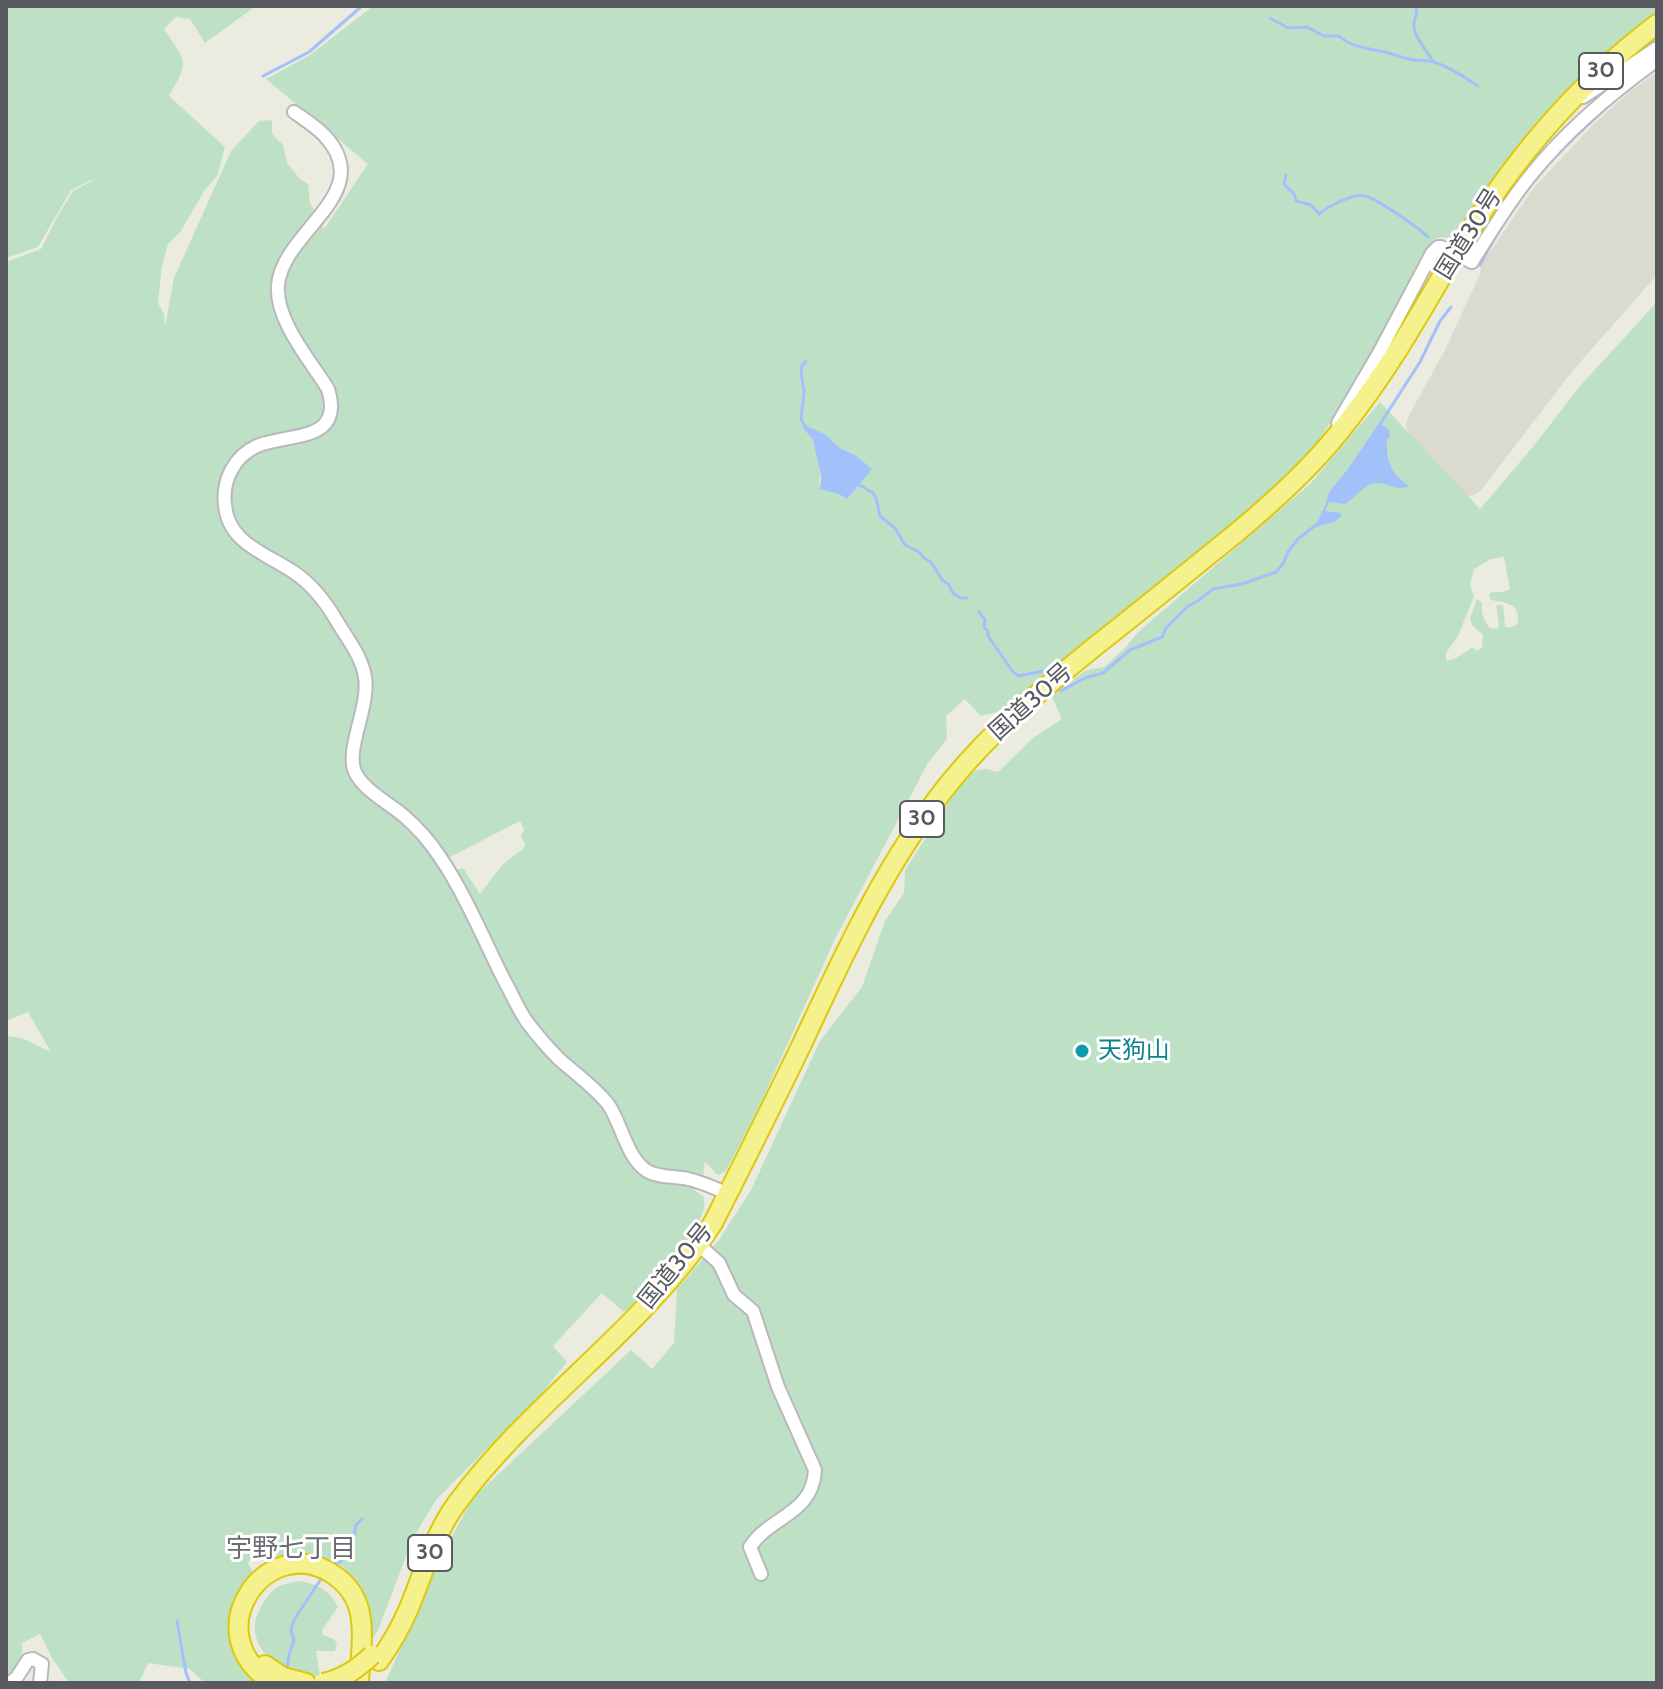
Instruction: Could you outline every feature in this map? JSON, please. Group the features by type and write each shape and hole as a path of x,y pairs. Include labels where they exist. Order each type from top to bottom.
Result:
{"highway":[{"name":"国道30号","path":"353,1683 375,1658 423,1544 440,1513 469,1479 498,1454 664,1286 699,1245 728,1194 867,909 909,837 953,779 998,730 1047,685 1263,511 1302,473 1341,431 1400,348 1491,196 1533,141 1609,63 1657,24"},
{"name":"国道30号","path":"245,1643 249,1618 261,1592 278,1579 316,1572 345,1592 352,1628 353,1683"},
{"path":"245,1643 246,1657 253,1668 274,1683"},
{"path":"245,1643 273,1671 306,1683"},
{"name":"国道30号","path":"323,1683 349,1674 375,1658"}],"street":[{"path":"1572,99 1585,96 1657,48"},
{"path":"1341,431 1338,423 1432,253 1441,247 1472,262 1513,197 1541,163 1614,92 1657,60"},
{"path":"294,112 330,142 340,165 337,190 324,212 285,258 278,284 282,313 328,389 331,410 314,433 267,442 240,458 227,479 225,489 224,502 229,524 246,544 295,573 315,590 356,652 365,676 366,689 352,756 355,771 366,786 415,826 439,856 526,1021 557,1057 607,1103 632,1154 644,1169 661,1176 699,1181 728,1194"},
{"path":"699,1245 719,1263 734,1295 753,1311 778,1387 815,1470 810,1493 797,1508 758,1534 750,1547 761,1574"},
{"path":"10,1683 28,1660 33,1659 42,1664 40,1683"}],"shaded area":[{"path":"1657,72 1657,275 1574,369 1482,489 1466,497 1416,445 1406,427 1408,417 1445,350 1480,274 1481,265 1533,189 1593,125 1629,92"}],"green space":[{"path":"6,6 256,6 205,43 190,19 176,17 164,29 183,62 169,96 225,147 217,176 204,191 181,231 168,244 158,303 164,314 165,327 174,278 231,151 259,121 272,120 272,134 283,145 287,163 308,184 310,203 324,229 368,164 266,79 310,55 373,6 1657,6 1657,14 1599,61 1551,108 1498,171 1453,241 1444,237 1435,238 1339,411 1325,430 1323,441 1274,493 1010,709 981,716 965,699 946,716 947,739 928,763 835,939 758,1109 726,1171 718,1175 705,1162 703,1176 694,1190 703,1196 704,1208 682,1250 634,1305 624,1312 602,1293 553,1346 567,1362 542,1393 436,1500 413,1538 378,1630 369,1644 367,1609 357,1583 342,1566 316,1556 283,1558 267,1551 252,1557 248,1563 255,1576 231,1617 233,1652 247,1672 260,1683 205,1683 190,1669 148,1663 139,1683 69,1683 40,1634 22,1643 19,1665 6,1682 6,1036 22,1038 51,1052 28,1012 6,1021 6,262 41,249 73,191 93,180 71,190 38,247 6,258","holes":["805,426 825,434 840,448 855,455 839,494 819,484 817,453","520,821 524,829 521,836 524,848 502,865 480,894 463,868 455,870 448,858"]},
{"path":"1657,302 1657,1683 385,1683 441,1556 473,1498 631,1350 652,1369 674,1343 677,1289 719,1240 751,1190 820,1041 862,987 885,921 904,893 905,870 958,788 974,771 987,769 998,772 1033,738 1062,719 1052,697 1059,689 1087,670 1104,667 1137,633 1310,484 1380,402 1480,509 1580,386","holes":["1504,557 1510,589 1489,594 1491,600 1508,603 1515,608 1518,624 1509,628 1505,626 1503,605 1496,605 1498,629 1490,628 1483,616 1482,602 1477,599 1470,618 1472,625 1483,635 1482,647 1477,651 1473,647 1446,661 1446,653 1458,636 1474,596 1470,585 1474,569 1491,559"]},
{"path":"297,1581 322,1588 338,1607 322,1630 323,1635 334,1639 337,1644 335,1651 316,1651 320,1676 301,1675 284,1668 266,1655 256,1637 257,1616 267,1597 279,1586"}],"water":[{"path":"1379,423 1389,430 1387,447 1391,466 1409,486 1399,488 1381,483 1371,484 1345,504 1329,502 1325,511 1341,513 1341,516 1334,522 1311,528 1318,521 1329,492"},
{"path":"804,425 825,434 872,469 847,499 820,489 821,476 813,440 803,428"}],"waterway":[{"path":"263,76 309,52 362,6"},
{"path":"1416,6 1415,30 1432,60"},
{"path":"1270,18 1288,28 1307,27 1324,36 1339,36 1360,47 1412,60 1434,62 1478,86"},
{"path":"1634,84 1657,68"},
{"path":"1480,265 1510,214 1539,175 1613,102"},
{"path":"1286,175 1284,184 1294,194 1296,201 1311,205 1319,214 1334,204 1365,196 1388,208 1428,237"},
{"path":"1380,424 1451,307"},
{"path":"805,426 801,420 804,392 801,372 806,361"},
{"path":"858,484 873,493 880,516 895,528 905,545 931,562 953,593 967,598"},
{"path":"1061,691 1085,678 1103,673 1130,650 1162,637 1166,628 1188,606 1213,589 1242,584 1276,572 1298,539 1316,525"},
{"path":"979,612 985,620 988,636 1013,672 1019,676 1043,671 1048,675"},
{"path":"330,1565 340,1562 354,1536 356,1525 362,1519"},
{"path":"287,1669 294,1640 291,1630 294,1620 321,1579"},
{"path":"177,1621 190,1683"}],"place":[{"name":"天狗山","path":"1082,1051"}],"district":[{"name":"宇野七丁目","path":"291,1549"}]}
